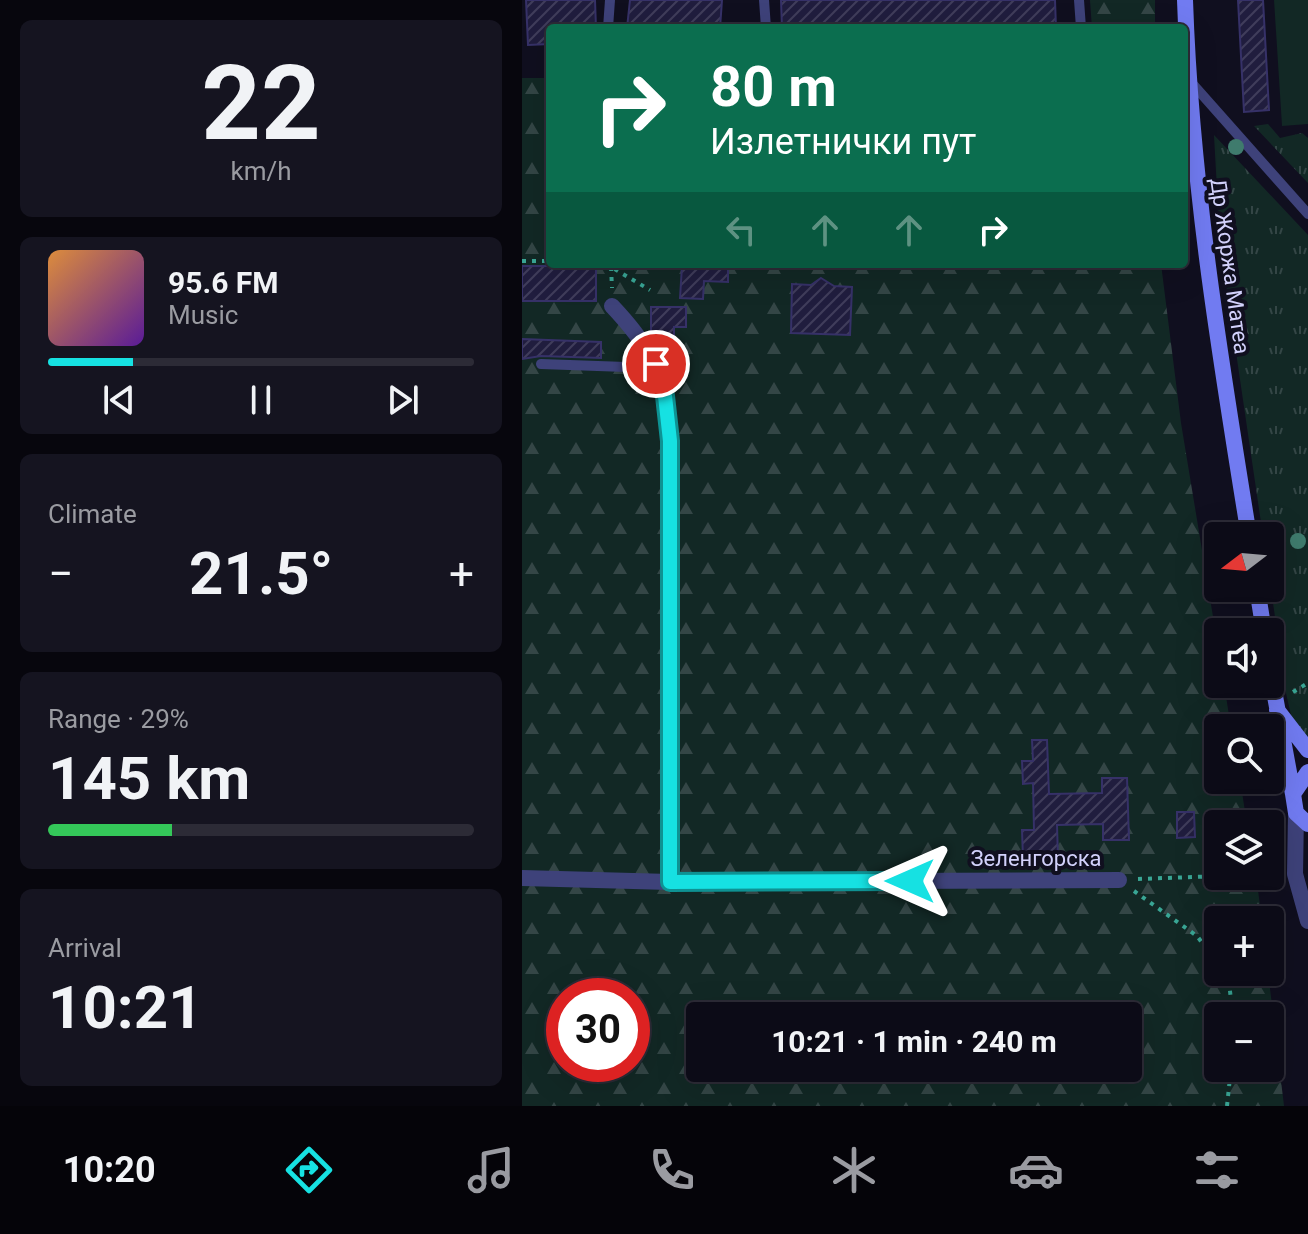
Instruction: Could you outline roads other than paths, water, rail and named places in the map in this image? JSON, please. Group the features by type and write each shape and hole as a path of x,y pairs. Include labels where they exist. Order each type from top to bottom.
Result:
{"main road":[{"name":"Др Жоржа Матеа","path":"1185,0 1186,24"},
{"name":"Др Жоржа Матеа","path":"1188,90 1206,269 1247,522"},
{"path":"1274,698 1293,794 1302,818"},
{"path":"1276,709 1308,750"},
{"path":"1293,794 1301,777 1308,772"}],"street":[{"path":"612,306 647,345 659,373 670,441 670,882"},
{"path":"1302,818 1295,874 1308,921"},
{"name":"Зеленгорска","path":"522,878 670,882 1119,880"}],"lane":[{"path":"608,24 610,0"},
{"path":"764,0 766,24"},
{"path":"1079,0 1081,24"},
{"path":"1188,81 1308,214"},
{"path":"541,364 626,367 659,373"}]}
